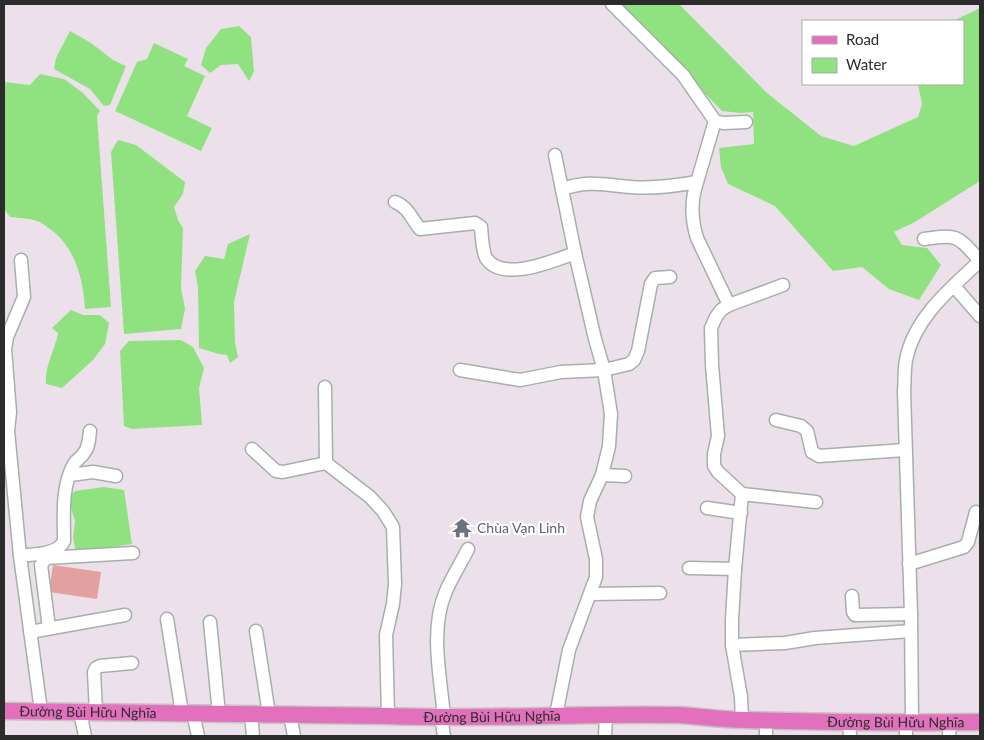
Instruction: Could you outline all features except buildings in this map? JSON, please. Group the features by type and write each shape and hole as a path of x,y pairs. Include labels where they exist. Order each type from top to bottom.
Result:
{"main road":[{"name":"Đường Bùi Hữu Nghĩa","path":"4,710 442,718 556,715 678,715 742,720 766,728 927,728 980,722"}],"street":[{"path":"612,4 683,75 715,121 723,123 746,122"},
{"path":"715,121 693,194 694,227 697,238 729,305"},
{"path":"555,155 574,253 604,370 611,414 609,446 602,475 590,501 587,517 596,559 596,577 568,650 556,715"},
{"path":"562,189 578,184 596,182 632,187 650,187 697,182"},
{"path":"395,202 403,205 420,229 475,223 481,227 485,256 494,266 505,269 521,269 553,261 574,253"},
{"path":"924,239 953,236 962,241 980,261 933,308 919,328 906,359 904,391 905,450 911,631 927,728"},
{"path":"21,260 24,297 7,337 5,349 10,412 6,428 20,556 41,711"},
{"path":"460,370 520,380 561,372 604,370 629,364 634,360 638,351 651,284 655,278 670,277"},
{"path":"783,285 729,305 716,316 711,328 718,436 714,454 714,466 742,494 816,502"},
{"path":"954,286 980,316"},
{"path":"324,387 326,463"},
{"path":"776,420 801,426 806,431 812,452 819,456 905,450"},
{"path":"20,556 53,550 62,545 64,541 64,501 70,475 74,463 84,454 88,445 90,431"},
{"path":"252,450 276,470 283,472 326,463 370,497 383,511 392,527 395,584 393,604 386,635 388,716"},
{"path":"70,475 93,472 116,476"},
{"path":"602,475 626,476"},
{"path":"742,494 735,569 732,645 740,687 742,720"},
{"path":"707,508 741,513"},
{"path":"909,564 964,547 968,542 976,512"},
{"path":"444,736 437,637 446,592 468,549"},
{"path":"49,628 41,565 46,558 133,553"},
{"path":"689,568 735,569"},
{"path":"590,594 660,594"},
{"path":"852,596 853,612 855,615 911,614"},
{"path":"30,632 125,615"},
{"path":"167,619 188,713 198,736"},
{"path":"210,622 219,714"},
{"path":"256,631 269,714"},
{"path":"732,645 785,643 824,637 911,631"},
{"path":"85,736 96,668 132,663"},
{"path":"251,714 253,736"},
{"path":"290,715 294,736"},
{"path":"605,736 606,716"}],"shaded area":[{"path":"53,565 101,572 97,599 49,592"}],"water":[{"path":"618,4 679,4 767,93 821,136 854,146 918,117 922,104 918,85 964,85 964,20 955,20 980,8 980,181 915,222 894,232 902,245 927,248 941,265 919,300 889,289 862,267 833,271 775,206 728,184 721,167 719,148 754,144 753,112 722,111"},
{"path":"239,26 251,37 254,72 249,81 238,64 221,65 210,73 201,65 206,48 221,29"},
{"path":"70,31 91,43 113,60 126,66 110,105 104,106 90,89 54,69 56,58"},
{"path":"154,43 188,59 184,66 205,76 187,116 212,128 201,151 115,111 137,62 147,59"},
{"path":"40,74 64,79 83,93 100,111 97,116 111,307 85,309 76,263 57,234 38,221 10,217 4,209 4,82 30,85"},
{"path":"118,140 136,145 185,182 183,194 174,207 183,228 181,288 185,309 181,329 124,334 111,152"},
{"path":"250,234 234,302 235,342 238,357 230,363 227,355 199,348 198,287 195,271 205,256 224,259 228,244"},
{"path":"71,310 83,315 100,315 109,323 105,344 93,360 62,388 46,384 46,378 58,333 52,328"},
{"path":"181,340 193,347 204,368 199,388 202,425 132,429 124,426 120,351 129,341"},
{"path":"104,487 124,490 132,544 76,552 73,538 75,521 68,499 75,491"}],"place":[{"name":"Chùa Vạn Linh","path":"462,528"}]}
